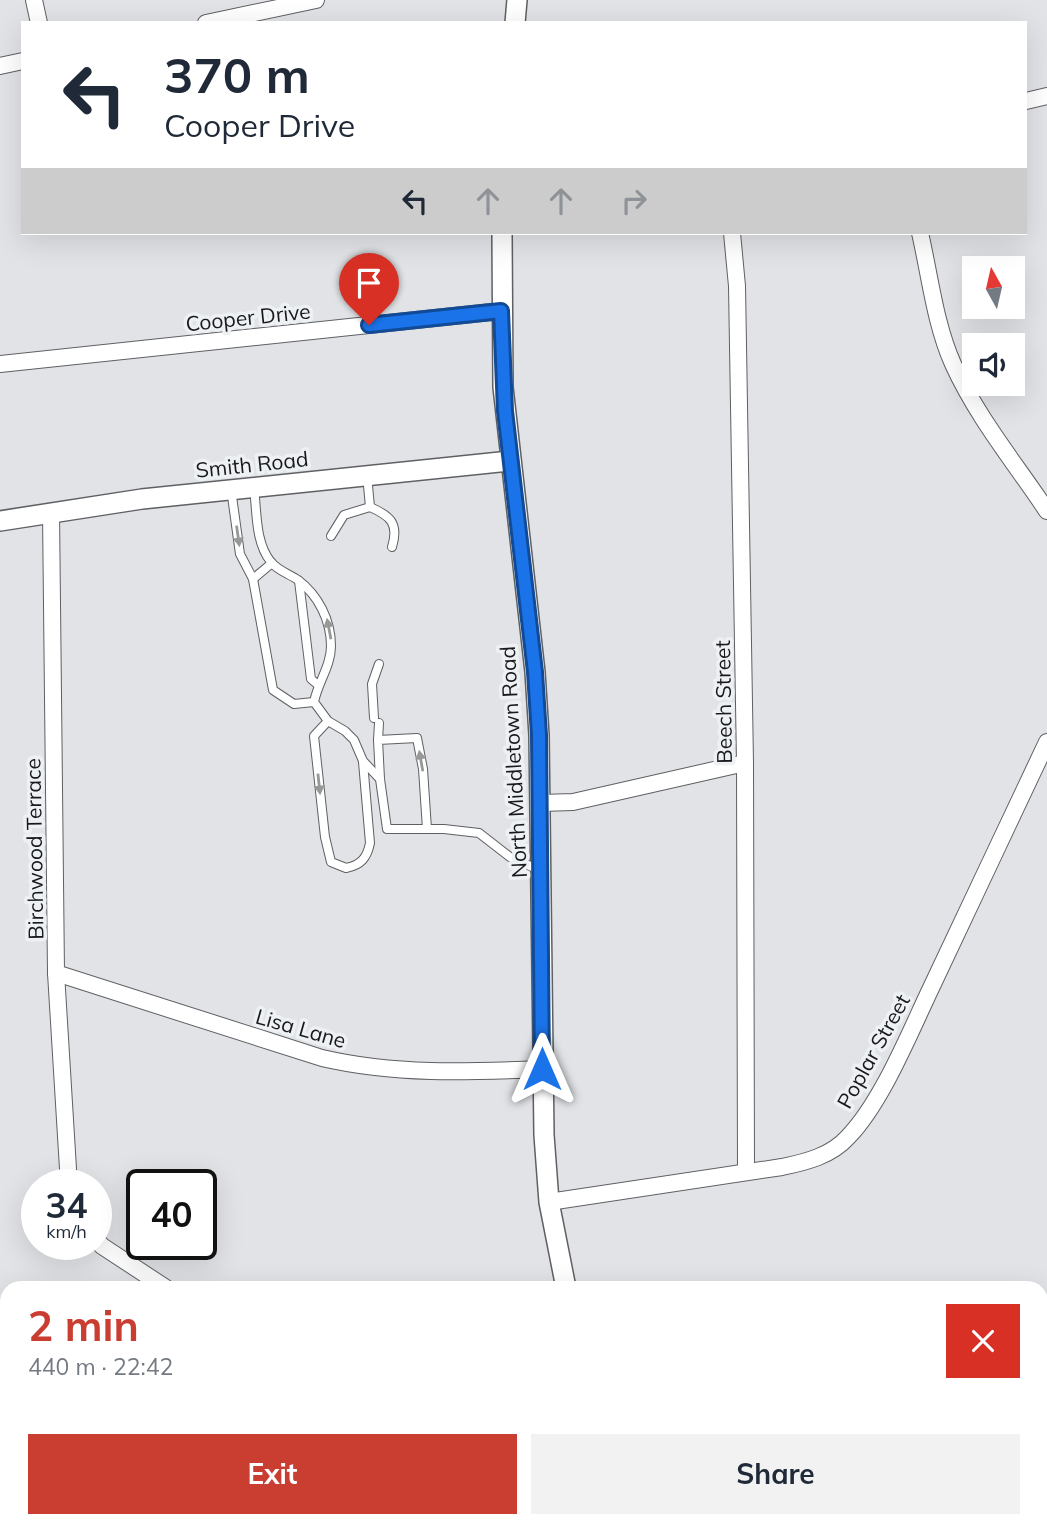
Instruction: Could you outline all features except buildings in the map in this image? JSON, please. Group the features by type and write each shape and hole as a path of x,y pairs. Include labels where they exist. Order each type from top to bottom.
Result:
{"street":[{"path":"34,0 39,21"},
{"path":"212,21 269,5 316,0"},
{"path":"516,21 517,0"},
{"path":"0,66 21,61"},
{"path":"1027,101 1047,96"},
{"name":"North Middletown Road","path":"502,235 503,387 535,672 541,803 542,1069 549,1202 565,1281"},
{"name":"Beech Street","path":"732,235 737,299 745,763 746,1172"},
{"path":"920,235 953,362 975,405 1047,511"},
{"name":"Cooper Drive","path":"0,364 501,311"},
{"name":"Smith Road","path":"0,521 254,486 510,461"},
{"name":"Birchwood Terrace","path":"51,512 56,973 68,1169"},
{"name":"Poplar Street","path":"549,1202 806,1162 829,1152 848,1138 864,1116 912,1030 1047,742"},
{"path":"541,803 573,802 745,763"},
{"name":"Lisa Lane","path":"56,973 322,1058 366,1068 414,1072 542,1069"},
{"path":"112,1253 153,1281"}],"lane":[{"path":"367,475 370,507"},
{"path":"254,486 262,547 272,563 299,581 315,596 327,618 331,643 330,662 317,684 314,702 328,721 354,740 363,761 370,843 367,856 361,862 346,868 331,862 326,844 314,736 328,721"},
{"path":"232,489 240,554 253,579 273,690 294,704 314,702"},
{"path":"331,536 344,515 370,507 386,514 395,524 392,547"},
{"path":"253,579 272,563"},
{"path":"299,581 311,679 317,684"},
{"path":"379,664 372,684 387,830 427,829 478,833 510,857 541,871"},
{"path":"378,740 417,738 423,769 427,829"},
{"path":"363,761 380,779"}],"route":[{"path":"369,325 501,311 505,411 535,672 539,735 542,1069"}]}
